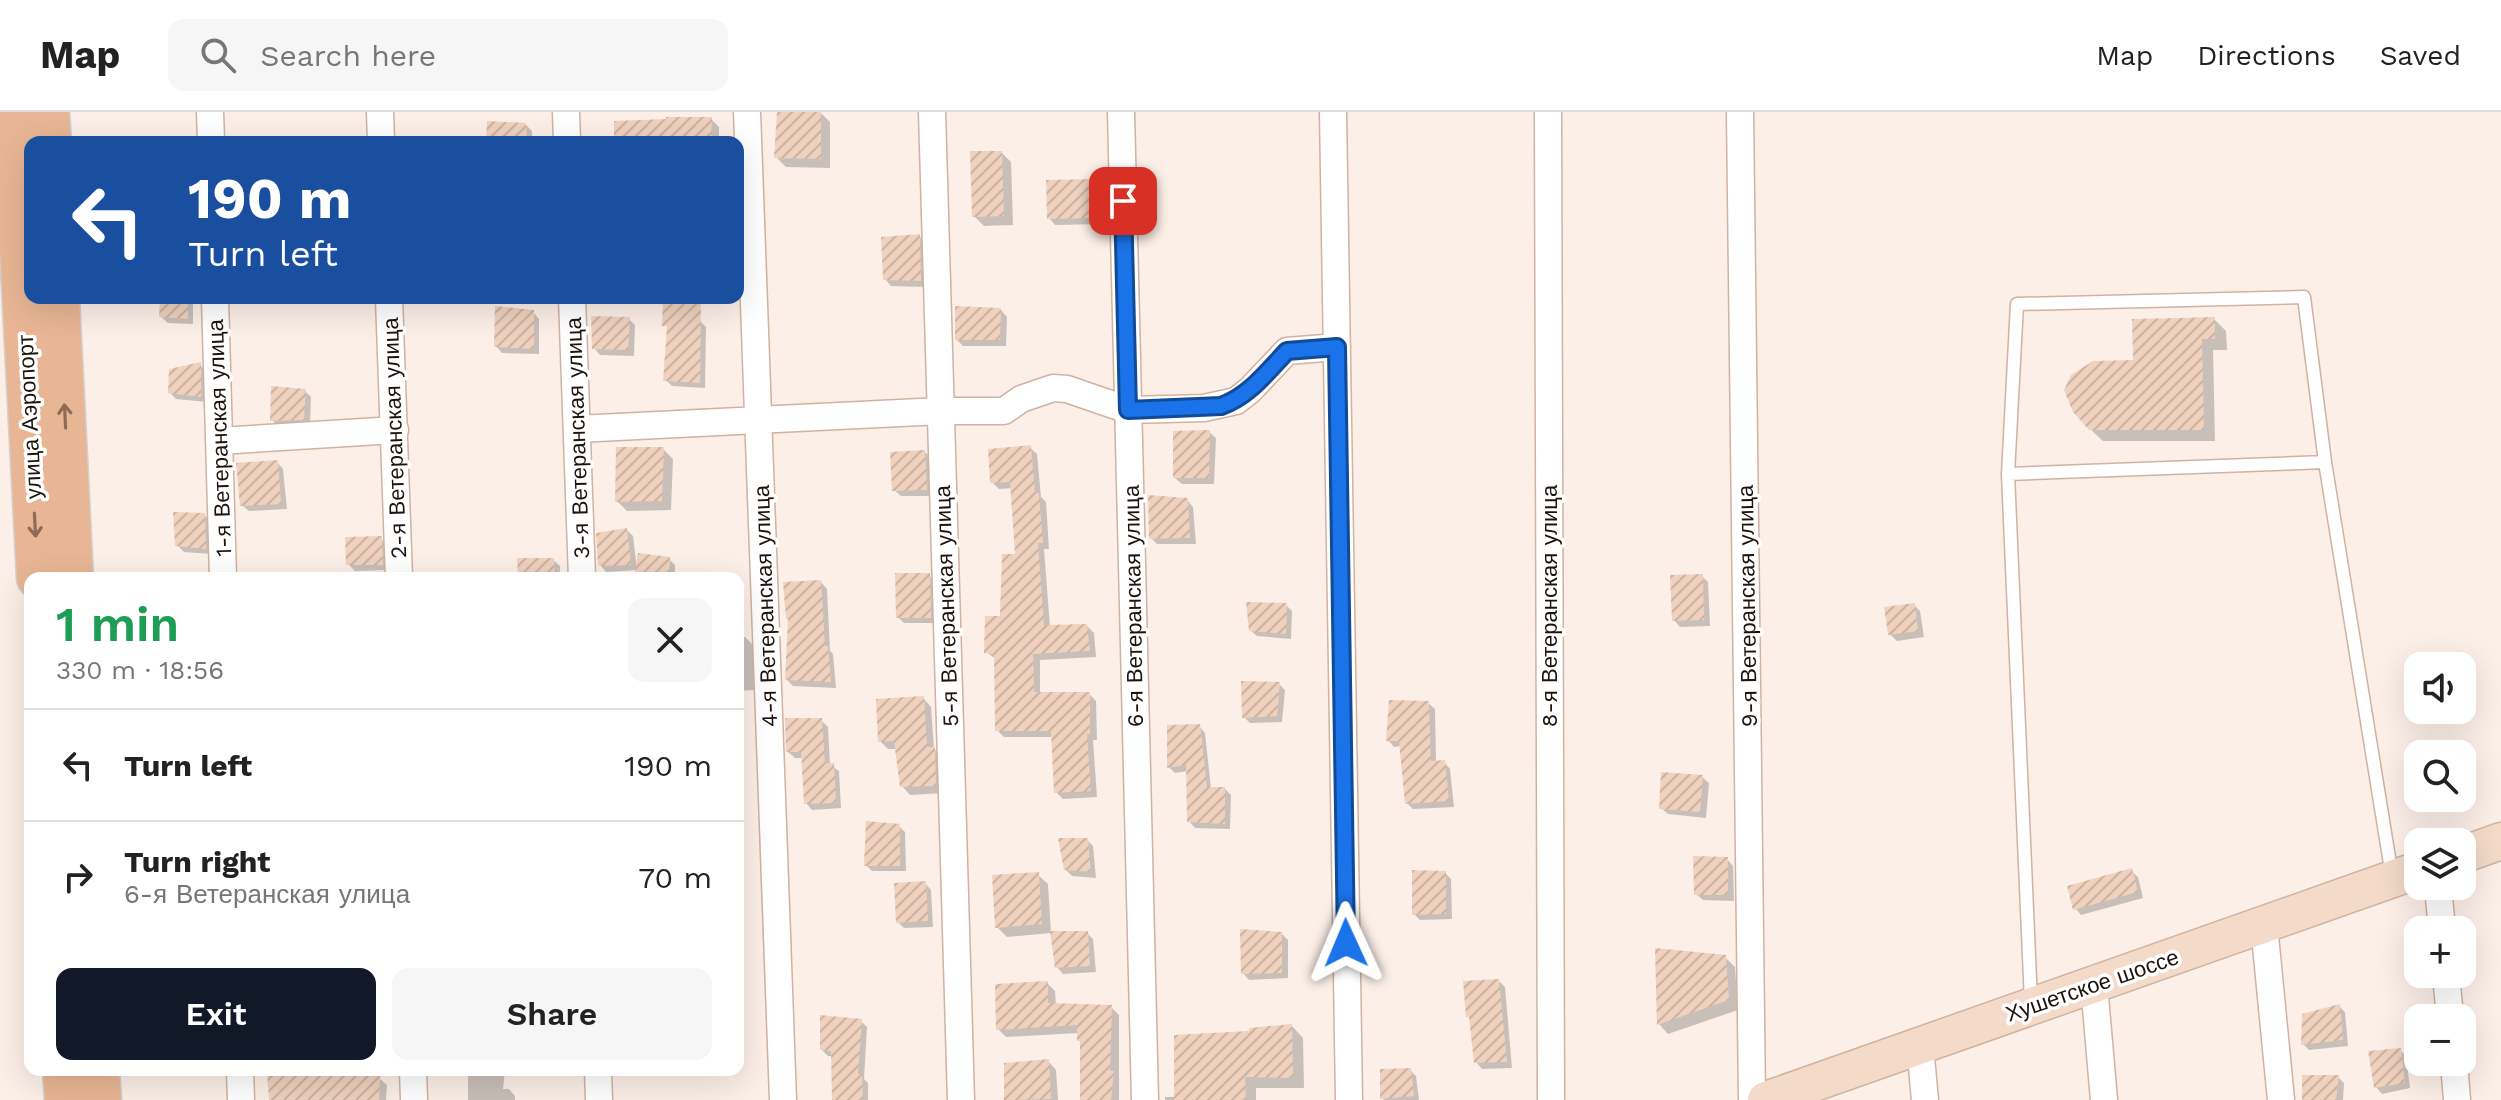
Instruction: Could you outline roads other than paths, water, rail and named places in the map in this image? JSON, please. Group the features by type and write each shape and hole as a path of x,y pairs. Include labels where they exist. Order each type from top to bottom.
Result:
{"main road":[{"name":"улица Аэропорт","path":"13,112 37,572"},
{"path":"49,112 51,136"},
{"name":"улица Аэропорт","path":"59,304 73,572"},
{"path":"2476,850 2501,841"},
{"name":"Хушетское шоссе","path":"1766,1100 2404,875"},
{"path":"63,1076 65,1100"},
{"path":"99,1076 101,1100"}],"street":[{"path":"210,112 211,136"},
{"path":"380,112 381,136"},
{"path":"566,112 567,136"},
{"name":"4-я Ветеранская улица","path":"747,112 783,1100"},
{"name":"5-я Ветеранская улица","path":"932,112 961,1100"},
{"name":"6-я Ветеранская улица","path":"1121,112 1145,1100"},
{"path":"1333,112 1349,1100"},
{"name":"8-я Ветеранская улица","path":"1548,112 1551,1100"},
{"name":"9-я Ветеранская улица","path":"1740,112 1752,1100"},
{"name":"1-я Ветеранская улица","path":"215,304 223,572"},
{"name":"2-я Ветеранская улица","path":"389,304 399,572"},
{"name":"3-я Ветеранская улица","path":"572,304 582,572"},
{"path":"577,429 941,411 1004,411 1021,399 1053,388 1067,389 1128,410 1221,406 1236,401 1250,390 1287,351 1337,347"},
{"path":"219,441 395,430"},
{"path":"2264,925 2281,1100"},
{"path":"2094,985 2104,1100"},
{"path":"1920,1046 1925,1100"},
{"path":"240,1076 241,1100"},
{"path":"413,1076 414,1100"},
{"path":"598,1076 599,1100"},
{"path":"2455,1076 2457,1100"}],"lane":[{"path":"2031,1006 2008,474 2017,304 2304,297 2325,462 2404,870"},
{"path":"2008,474 2325,462"}]}
